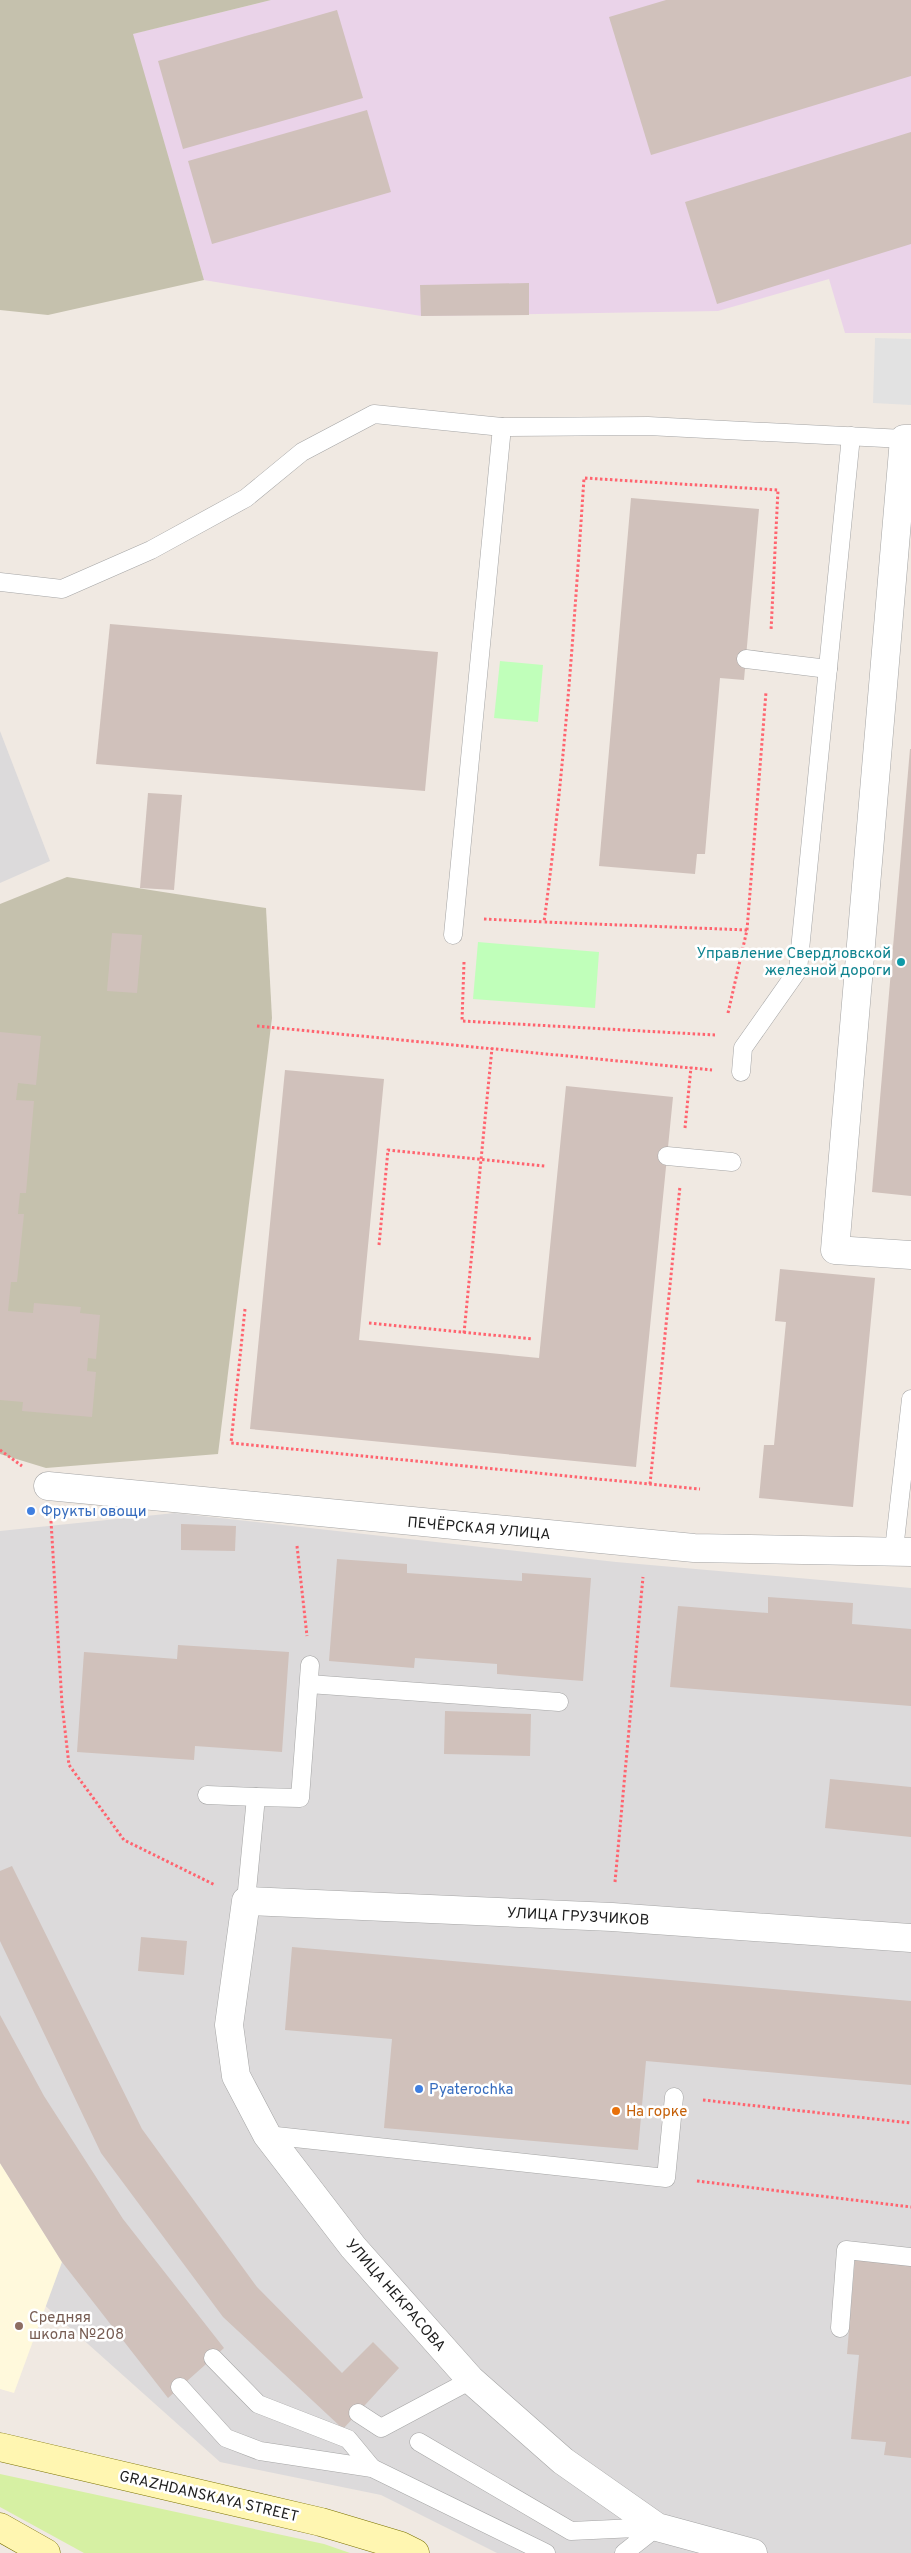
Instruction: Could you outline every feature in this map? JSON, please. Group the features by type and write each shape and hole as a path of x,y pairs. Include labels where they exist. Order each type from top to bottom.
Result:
{"street":[{"path":"907,439 835,1250 911,1255"},
{"name":"ПЕЧЁРСКАЯ УЛИЦА","path":"48,1486 694,1548 903,1551"},
{"name":"УЛИЦА ГРУЗЧИКОВ","path":"246,1900 612,1917 911,1938"},
{"name":"УЛИЦА НЕКРАСОВА","path":"246,1900 229,2024 236,2076 267,2135 353,2247 471,2380 563,2461 657,2527 753,2553"},
{"name":"GRAZHDANSKAYA STREET","path":"0,2448 321,2522 400,2546 415,2553"},
{"path":"0,2527 46,2553"}],"lane":[{"path":"0,582 62,589 151,550 246,498 302,452 374,414 502,427 648,426 907,439"},
{"path":"458,924 502,427"},
{"path":"741,1072 743,1048 798,970 851,436"},
{"path":"746,658 769,663 828,669"},
{"path":"675,1157 732,1162"},
{"path":"903,1551 911,1399"},
{"path":"207,1795 300,1798 310,1665"},
{"path":"309,1684 559,1702"},
{"path":"246,1900 256,1798"},
{"path":"267,2135 666,2178 674,2097"},
{"path":"840,2328 846,2250 911,2257"},
{"path":"212,2358 258,2404 348,2439 372,2468"},
{"path":"358,2413 381,2428 471,2380"},
{"path":"180,2387 226,2438 260,2451 372,2468 546,2553"},
{"path":"419,2442 571,2531 657,2527"},
{"path":"624,2553 657,2527"}],"path":[{"path":"544,922 569,681 584,478 778,490 769,663 747,930 727,1017"},
{"path":"723,1036 462,1021 458,924 544,922 747,930"},
{"path":"258,1026 741,1072"},
{"path":"464,1333 492,1048"},
{"path":"650,1484 675,1157 691,1067"},
{"path":"379,1245 388,1150 546,1166"},
{"path":"245,1309 231,1444 700,1489"},
{"path":"370,1323 533,1340"},
{"path":"48,1486 62,1704 69,1765 124,1840 246,1900"},
{"path":"293,1510 310,1665"},
{"path":"612,1917 646,1544"},
{"path":"674,2097 911,2123"},
{"path":"666,2178 911,2207"}],"shaded area":[{"path":"0,0 271,0 133,34 204,280 48,315 0,310"},
{"path":"271,0 911,0 911,333 845,333 829,279 718,311 421,316 204,280 132,34"},
{"path":"875,338 911,339 911,405 873,403"},
{"path":"0,731 50,861 0,883"},
{"path":"67,877 266,908 272,1018 218,1454 46,1468 0,1454 0,904"},
{"path":"175,1513 616,1562 911,1588 911,2553 497,2553 381,2495 220,2462 22,2285 0,2242 0,1531"},
{"name":"Средняя школа №208","path":"0,2163 62,2262 14,2393 0,2389"}],"green space":[{"path":"500,661 543,665 538,722 494,718"},
{"path":"478,942 599,952 595,1008 473,999"},
{"path":"0,2474 324,2544 350,2553 84,2553 0,2507"}],"building":[{"path":"666,0 911,0 911,76 651,155 609,17"},
{"path":"337,10 363,98 183,149 158,61"},
{"path":"367,110 391,192 212,244 188,161"},
{"path":"911,132 911,244 717,304 685,202"},
{"path":"529,283 529,315 421,316 420,285"},
{"path":"631,498 759,509 744,680 720,678 705,854 697,854 695,874 599,866"},
{"path":"110,624 438,652 425,791 96,764"},
{"name":"Управление Свердловской железной дороги","path":"911,749 911,1196 872,1192"},
{"path":"148,793 182,795 174,890 140,888"},
{"path":"112,933 142,935 137,993 107,991"},
{"path":"0,1032 41,1036 36,1085 18,1083 16,1100 34,1101 26,1193 20,1193 18,1214 24,1214 17,1282 11,1282 8,1311 33,1313 34,1303 81,1307 80,1313 100,1315 96,1359 88,1358 87,1371 96,1372 92,1417 22,1411 23,1402 0,1400"},
{"path":"285,1070 384,1079 359,1340 539,1358 566,1086 673,1097 636,1467 250,1429"},
{"path":"780,1269 875,1278 853,1507 759,1498 764,1445 774,1445 786,1322 775,1321"},
{"path":"181,1524 236,1526 235,1551 181,1550"},
{"path":"337,1559 407,1564 407,1573 522,1581 522,1573 591,1578 583,1681 497,1674 497,1664 415,1658 414,1668 329,1661"},
{"path":"768,1597 853,1603 852,1624 911,1629 911,1706 670,1687 678,1606 768,1613"},
{"path":"178,1645 289,1652 282,1752 195,1746 194,1760 77,1752 84,1652 177,1659"},
{"path":"445,1711 531,1714 530,1756 444,1754"},
{"path":"830,1779 911,1787 911,1837 825,1828"},
{"path":"12,1866 142,2129 257,2287 342,2373 373,2342 399,2368 343,2429 223,2317 101,2153 0,1941 0,1871"},
{"path":"141,1937 187,1941 184,1975 138,1971"},
{"path":"292,1947 911,2001 911,2085 646,2061 638,2150 384,2128 392,2039 285,2030"},
{"path":"0,2015 44,2096 123,2219 224,2348 168,2398 62,2262 0,2163"},
{"path":"855,2259 911,2264 911,2458 884,2455 886,2442 851,2439 859,2355 847,2354"}],"place":[{"name":"Управление Свердловской железной дороги","path":"901,962"},
{"name":"Фрукты овощи","path":"31,1511"},
{"name":"Pyaterochka","path":"419,2089"},
{"name":"На горке","path":"616,2111"},
{"name":"Средняя школа №208","path":"19,2326"}]}
